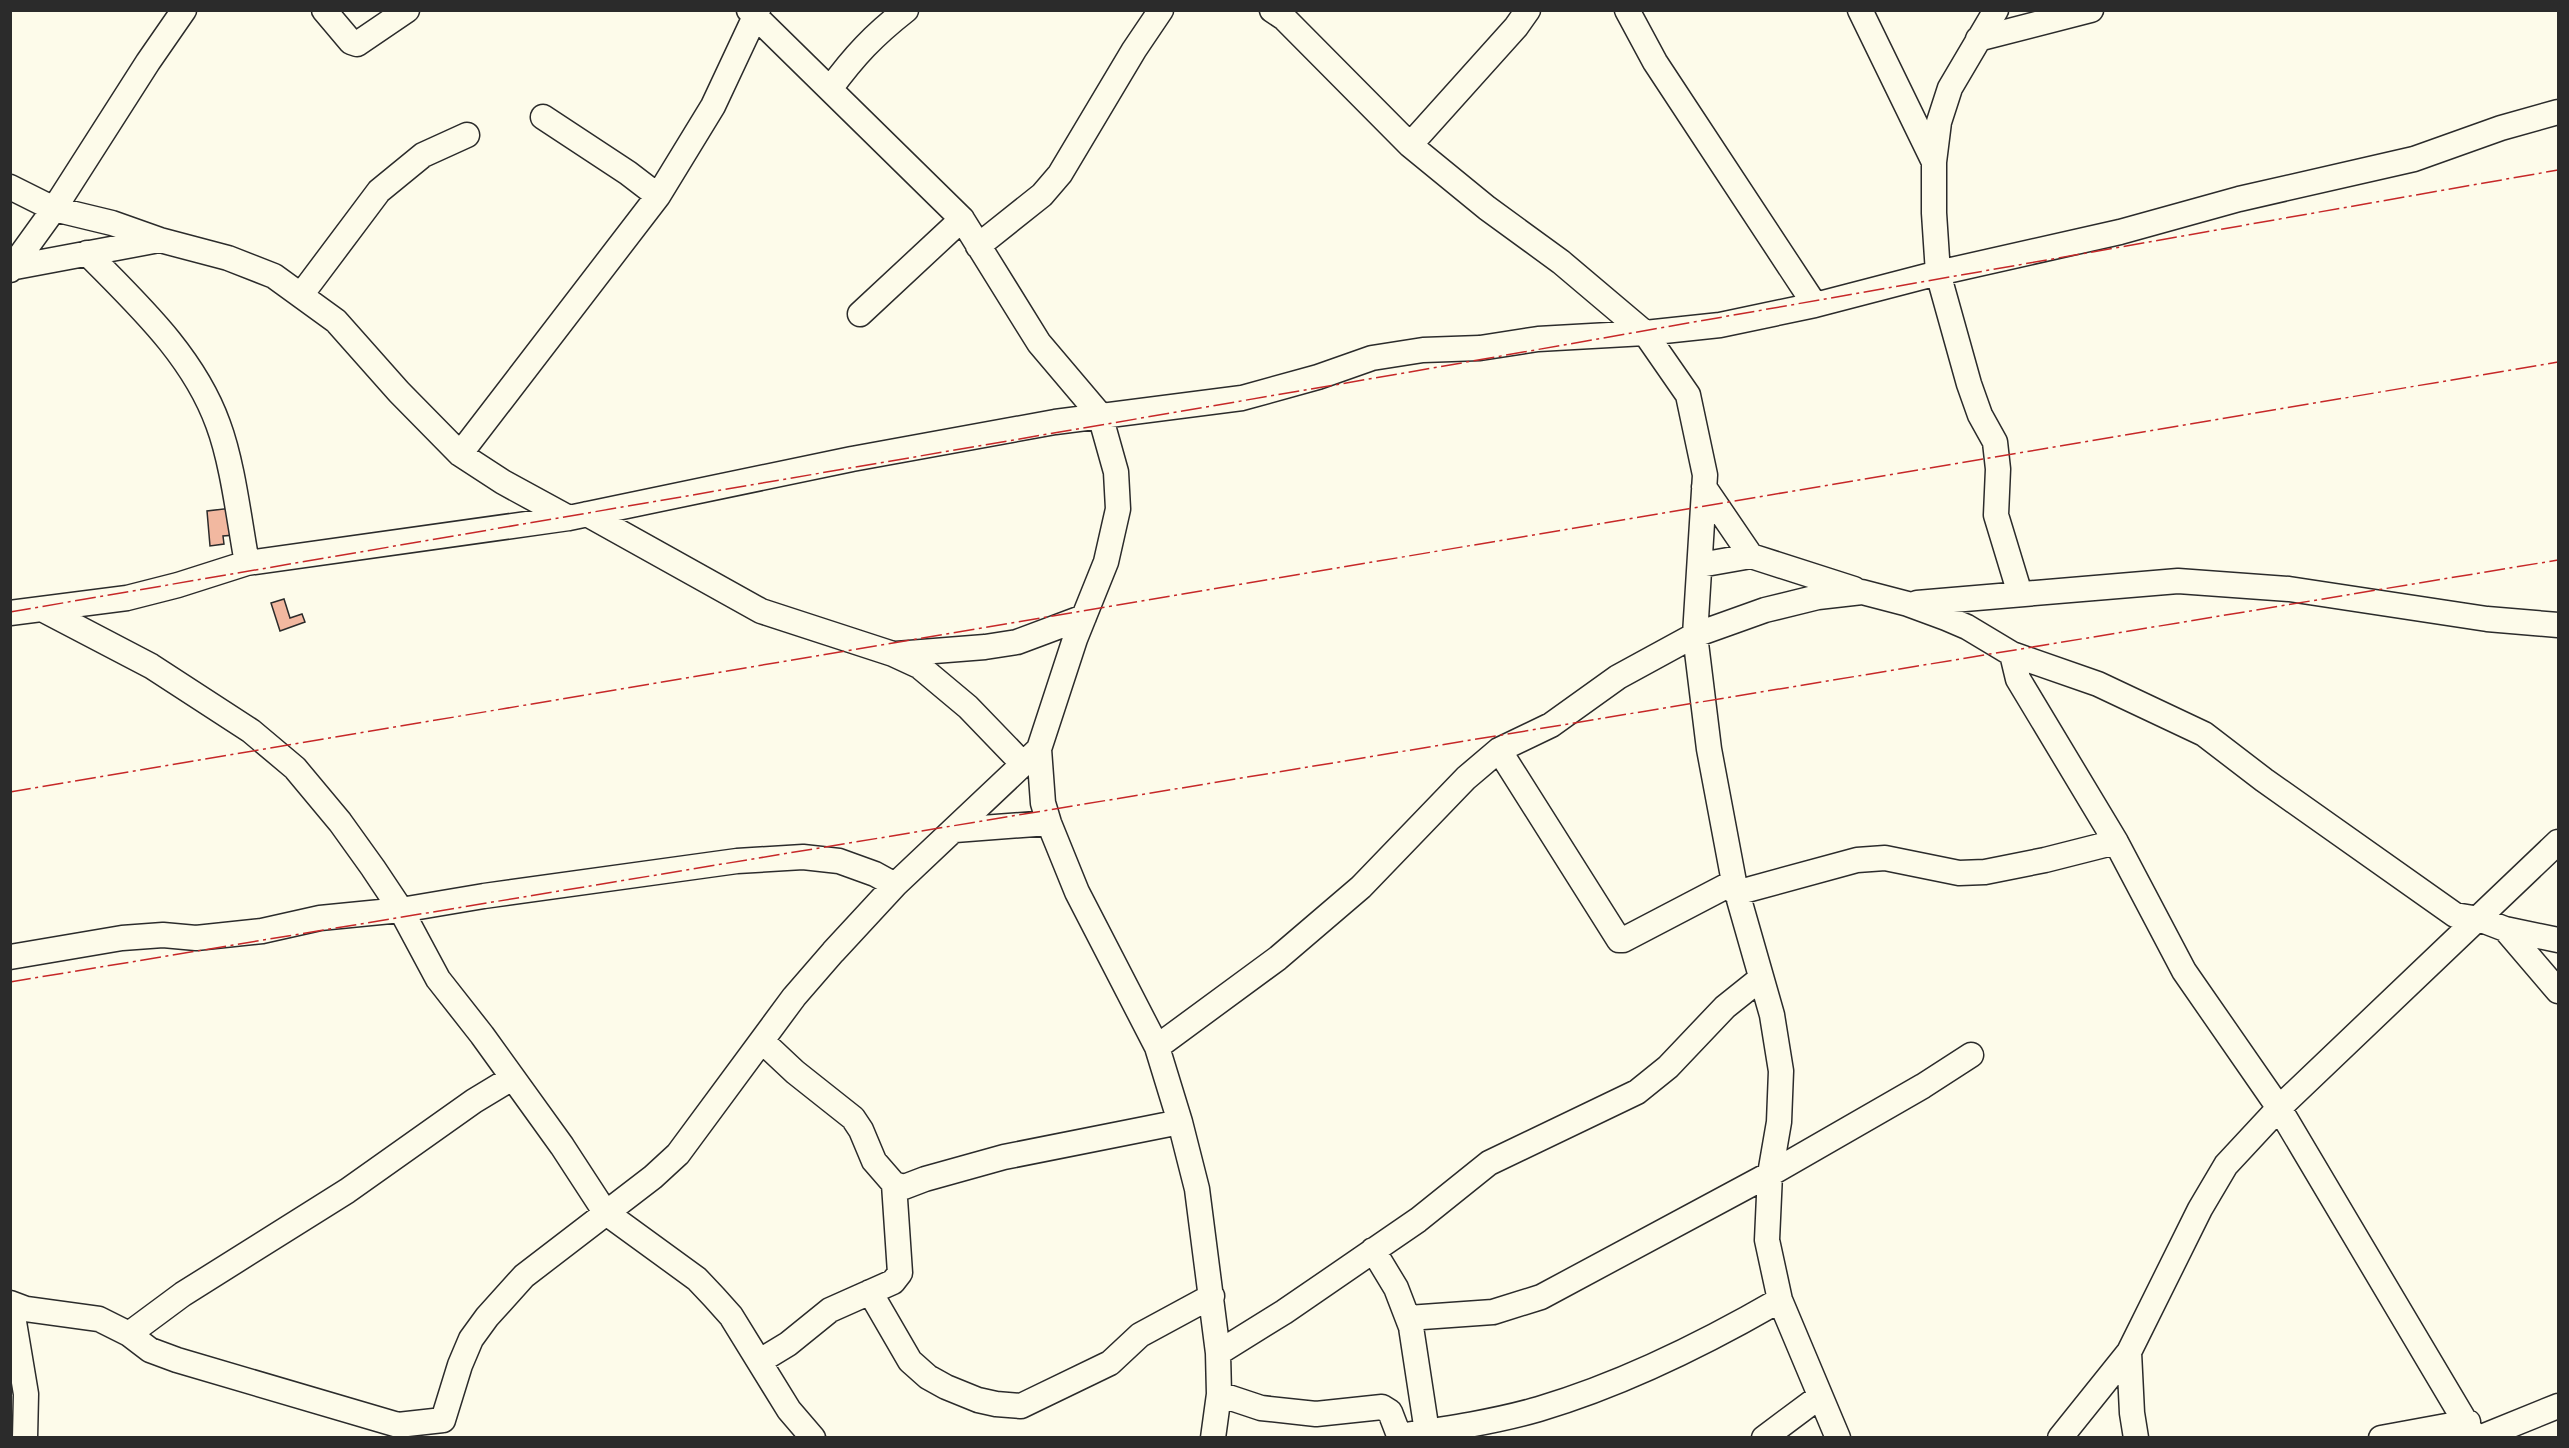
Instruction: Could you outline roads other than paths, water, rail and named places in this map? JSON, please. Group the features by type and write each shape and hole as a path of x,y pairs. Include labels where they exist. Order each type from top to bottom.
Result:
{"street":[{"path":"11,269 54,209 184,10"},
{"path":"324,10 351,42 357,44 407,10"},
{"path":"830,89 856,54 879,31 906,10"},
{"path":"978,246 1042,195 1060,174 1134,50 1161,10"},
{"path":"1272,10 1284,18 1410,145 1487,208 1561,262 1645,333 1688,395 1705,475 1695,635 1708,749 1735,888 1772,1015 1781,1071 1779,1122 1770,1174 1767,1240 1780,1300 1819,1397 1838,1437"},
{"path":"1410,145 1516,27 1528,10"},
{"path":"1627,10 1655,62 1815,305"},
{"path":"1860,10 1934,162"},
{"path":"1996,10 1950,88 1939,122 1934,162 1934,213 1938,273 1969,384 1980,415 1995,442 1998,469 1996,515 2020,594"},
{"path":"1978,39 2091,10"},
{"path":"11,1303 26,1309 99,1319 129,1334 150,1350 394,1431 450,1429 460,1365 471,1338 487,1317 524,1276 653,1177 678,1154 794,997 895,885 1031,756 1106,562 1118,509 1116,472 1101,415 1039,343 962,219 753,13 713,106 658,196 460,454"},
{"path":"10,613 127,598 247,564 578,516 852,459 1101,415 1242,398 1318,377 1372,358 1423,350 1480,348 1538,339 1645,333 1720,325 1815,305 1938,273 2120,232 2239,199 2414,159 2501,128 2559,112"},
{"path":"543,117 628,173 658,196"},
{"path":"301,295 379,191 423,155 467,135"},
{"path":"10,187 54,209 112,222 159,240 228,258 274,276 336,321 439,434 460,454 503,482 578,516 761,611 894,654 920,666 1031,756 1048,823 1077,892 1157,1047 1180,1122 1197,1189 1218,1353 1219,1395 1212,1437"},
{"path":"860,314 962,219"},
{"path":"11,269 159,240"},
{"path":"87,253 173,344 195,376 218,424 247,564"},
{"path":"1704,488 1751,556"},
{"path":"1700,565 1751,556 1908,604 1967,627 2012,654 2098,684 2204,734 2439,906 2455,915 2479,919 2505,929 2559,940"},
{"path":"1908,604 2178,581 2289,589 2487,619 2559,625"},
{"path":"1157,1047 1278,958 1361,887 1466,778 1499,750 1551,725 1618,677 1695,635 1765,610 1818,597 1863,592"},
{"path":"42,609 151,666 214,705 266,742 295,768 340,822 401,910 438,979 562,1146 605,1212 696,1279 731,1316 789,1410 813,1437"},
{"path":"894,654 985,647 1017,642 1084,617"},
{"path":"2012,654 2018,679 2116,842 2184,971 2279,1108 2474,1432"},
{"path":"1499,750 1619,940 1735,888 1857,860 1885,858 1959,873 1985,872 2116,842"},
{"path":"955,830 1048,823"},
{"path":"2060,1437 2129,1352 2199,1209 2226,1165 2279,1108 2559,842"},
{"path":"10,957 123,938 163,935 196,938 262,931 320,918 401,910 484,896 737,861 803,857 839,861 876,874 895,885"},
{"path":"2505,929 2559,991"},
{"path":"1218,1353 1284,1312 1418,1220 1489,1163 1637,1092 1668,1067 1725,1007 1760,979"},
{"path":"762,1041 795,1072 853,1118 861,1130 874,1161 894,1184 904,1187 1004,1157 1180,1122"},
{"path":"1408,1318 1493,1312 1541,1297 1770,1174 1923,1086 1971,1055"},
{"path":"129,1334 183,1294 347,1191 474,1101 512,1078"},
{"path":"760,1361 788,1344 830,1310 893,1282 900,1273 894,1184"},
{"path":"1373,1250 1396,1288 1408,1318 1427,1432"},
{"path":"870,1292 910,1361 928,1377 978,1400 1020,1406 1110,1363 1140,1335 1212,1296"},
{"path":"1219,1395 1262,1408 1316,1414 1382,1407 1390,1413 1397,1424 1400,1437 1538,1409 1624,1380 1729,1329 1780,1300"},
{"path":"11,1303 26,1394 25,1437"},
{"path":"2129,1352 2132,1413 2136,1437"},
{"path":"1764,1437 1819,1397"},
{"path":"2381,1437 2474,1432 2559,1406"}]}
